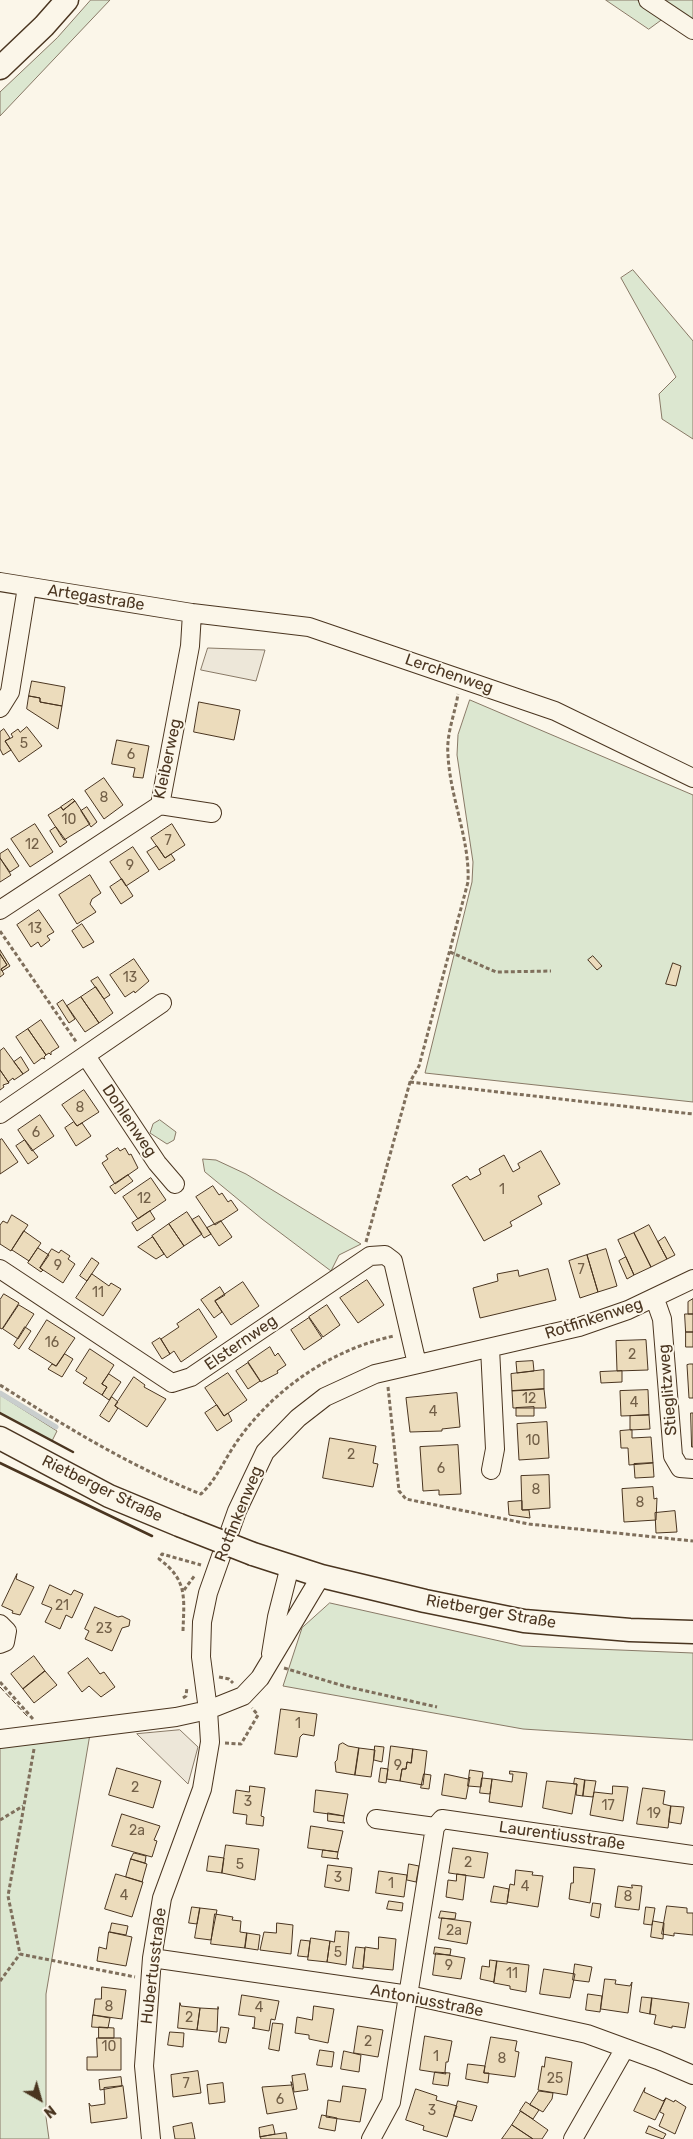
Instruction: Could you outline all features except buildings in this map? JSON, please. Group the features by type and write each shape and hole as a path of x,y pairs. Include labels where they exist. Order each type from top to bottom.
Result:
{"main road":[{"path":"0,68 44,26 67,0"},
{"name":"Rietberger Straße","path":"0,1438 109,1496 253,1554 321,1576 425,1601 524,1621 630,1630 693,1632"}],"street":[{"path":"648,0 693,30"},
{"name":"Artegastraße","path":"0,582 192,613"},
{"path":"0,708 10,692 28,587"},
{"name":"Lerchenweg","path":"192,613 309,627 462,678 555,712 693,778"},
{"name":"Kleiberweg","path":"0,910 160,804 190,646 192,613"},
{"path":"160,804 212,813"},
{"path":"0,1114 162,1003"},
{"name":"Dohlenweg","path":"86,1056 158,1163 175,1184"},
{"path":"370,1256 385,1255 393,1261 416,1364"},
{"name":"Elsternweg","path":"0,1269 172,1383 191,1377 370,1256"},
{"name":"Rotfinkenweg","path":"208,1710 201,1657 202,1622 208,1593 237,1511 265,1452 298,1418 325,1397 375,1374 579,1326 655,1298 693,1279"},
{"name":"Stieglitzweg","path":"655,1298 662,1319 673,1456 680,1468 693,1469"},
{"path":"490,1348 495,1449 491,1470"},
{"path":"270,1661 276,1617 290,1566"},
{"path":"0,1739 146,1722 208,1710 243,1696 260,1678 321,1576"},
{"path":"0,1624 7,1631 5,1642 0,1644"},
{"name":"Hubertusstraße","path":"151,2139 144,2066 152,1958 162,1898 202,1789 210,1742 208,1710"},
{"name":"Laurentiusstraße","path":"376,1819 435,1827 442,1819 693,1855"},
{"path":"371,2139 391,2102 435,1827"},
{"name":"Antoniusstraße","path":"152,1958 409,1995 587,2034 693,2075"},
{"path":"573,2139 625,2048"}],"path":[{"path":"370,1256 366,1242 410,1082 419,1066 468,882 469,863 450,781 447,752 462,678"},
{"path":"0,931 86,1056"},
{"path":"450,952 496,972 551,971"},
{"path":"410,1082 693,1114"},
{"path":"0,1385 64,1426 120,1458 201,1494 210,1486 238,1440 265,1406 304,1376 336,1356 380,1339 409,1333"},
{"path":"383,1384 388,1382 398,1490 406,1500 528,1524 693,1541"},
{"path":"183,1639 184,1590 177,1576 159,1559 162,1554 204,1566"},
{"path":"184,1590 192,1581"},
{"path":"270,1661 291,1671 344,1686 437,1707"},
{"path":"0,1682 34,1720 36,1735"},
{"path":"0,1981 20,1954 8,1896 29,1770"},
{"path":"0,1820 23,1806"},
{"path":"20,1954 151,1980"}],"green space":[{"path":"91,0 110,0 0,116 0,92 57,38"},
{"path":"606,0 637,0 664,18 649,29"},
{"path":"660,0 693,0 693,22"},
{"path":"633,270 693,341 693,439 662,419 659,394 676,377 621,278"},
{"path":"470,700 693,795 693,1102 425,1073 472,882 473,862 457,755 458,735"},
{"path":"160,1120 176,1132 174,1140 167,1144 150,1133 153,1124"},
{"path":"203,1159 216,1160 246,1174 361,1244 339,1255 331,1271 262,1219 205,1172"},
{"path":"0,1395 57,1431 52,1441 0,1413"},
{"path":"330,1603 522,1646 693,1653 693,1740 523,1729 283,1686 302,1628"},
{"path":"90,1734 46,1994 46,2117 49,2139 0,2139 0,1746"}],"shaded area":[{"path":"208,648 265,650 256,681 201,670"},
{"path":"180,1730 198,1747 188,1784 137,1734"}],"waterway":[{"path":"0,1393 56,1427"}],"fence":[{"path":"0,1687 28,1717"}],"wall":[{"path":"0,1413 73,1452"},
{"path":"0,1463 152,1536"}]}
